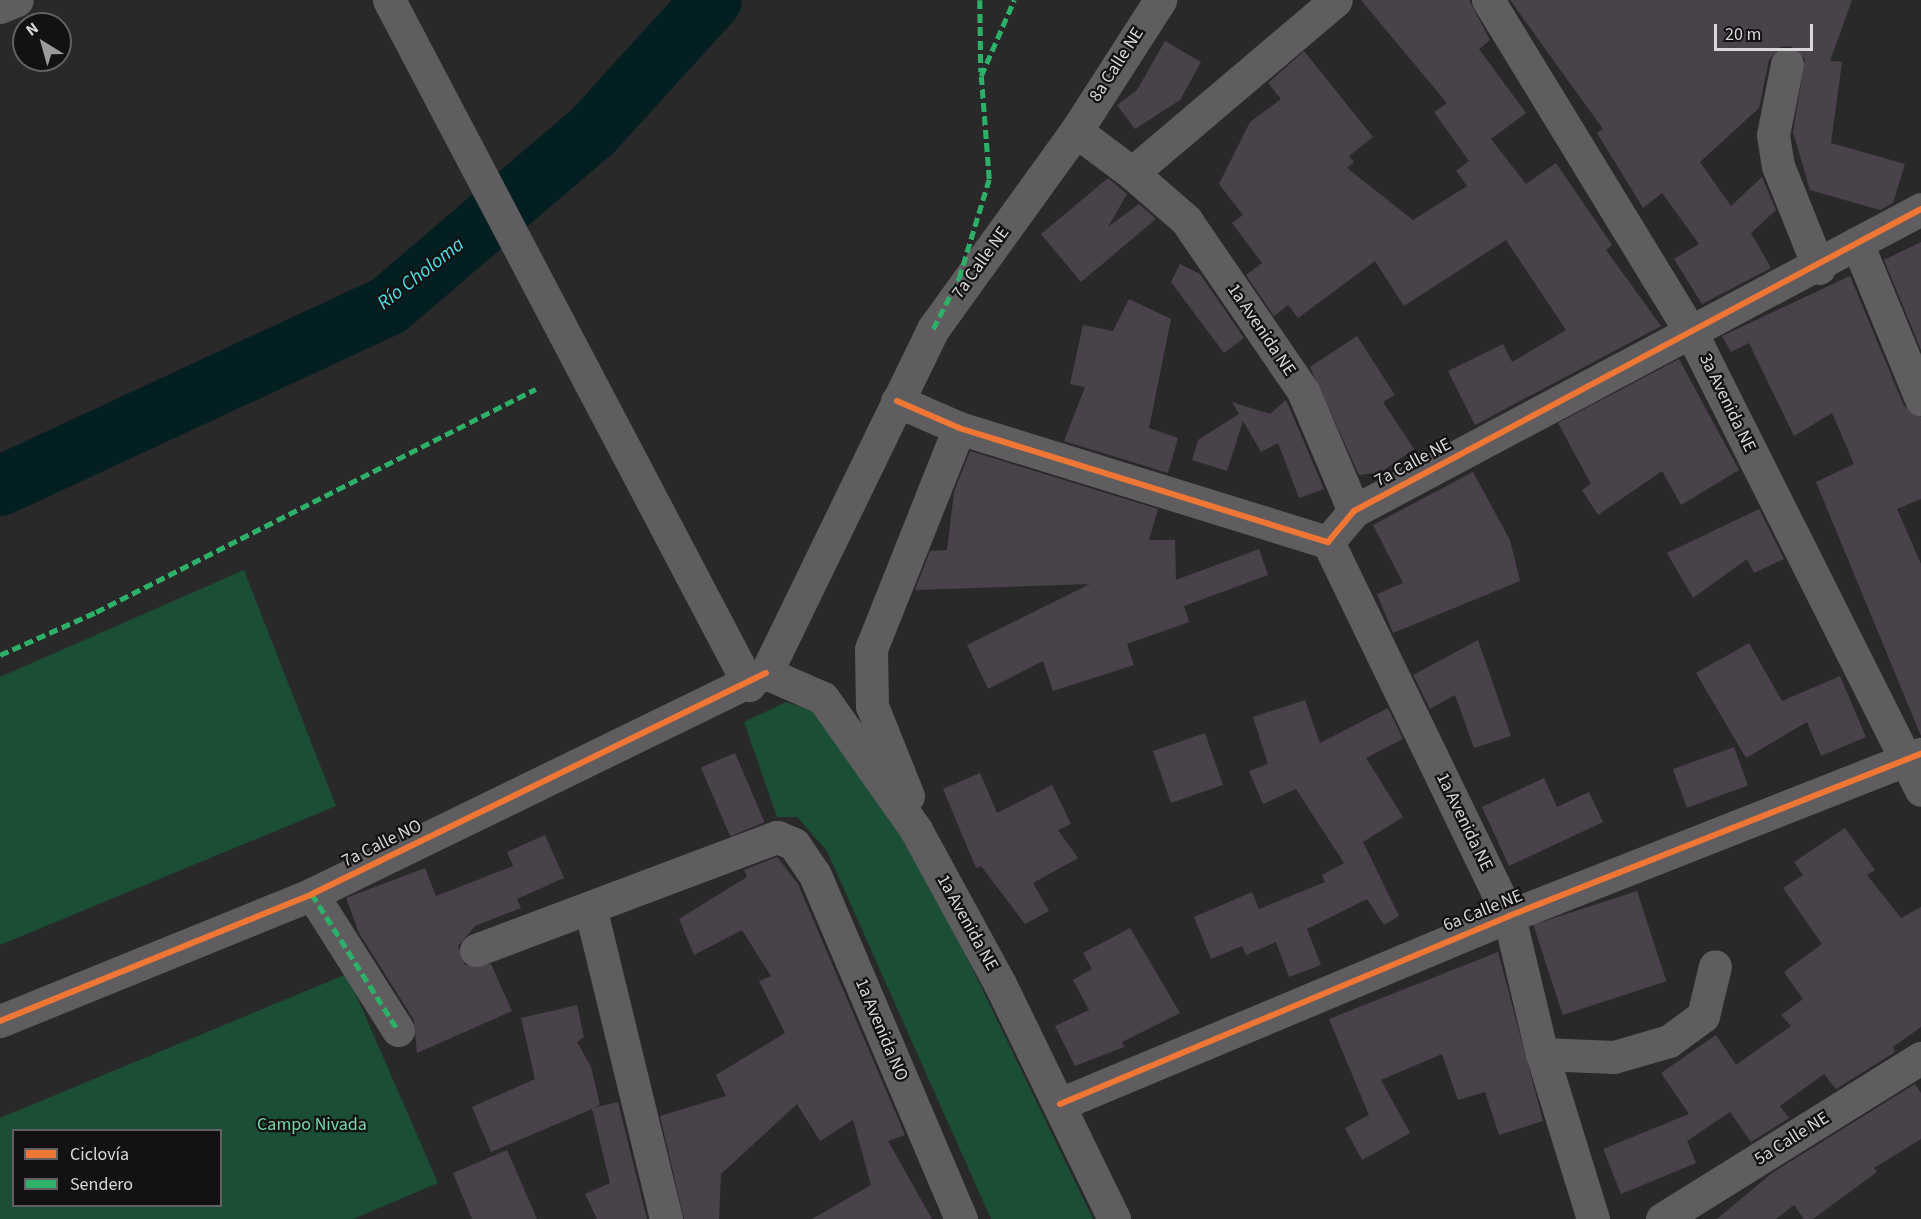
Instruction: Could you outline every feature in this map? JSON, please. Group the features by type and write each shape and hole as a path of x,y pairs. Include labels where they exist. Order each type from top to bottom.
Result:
{"street":[{"path":"0,7 17,0"},
{"path":"390,0 721,632 758,679"},
{"name":"8a Calle NE","path":"1076,131 1160,0"},
{"path":"1132,172 1336,0"},
{"name":"3a Avenida NE","path":"1488,0 1692,334 1913,757 1921,790"},
{"path":"1787,64 1773,135 1778,166 1819,268"},
{"name":"1a Avenida NE","path":"1076,131 1132,172 1186,220 1303,391 1354,511"},
{"name":"7a Calle NE","path":"758,679 933,329 1076,131"},
{"name":"7a Calle NE","path":"1328,542 1354,511 1819,268 1857,243 1921,209"},
{"path":"1857,243 1921,399"},
{"path":"897,401 959,428 1328,542"},
{"path":"916,830 905,783 872,706 871,649 959,428"},
{"name":"1a Avenida NE","path":"1328,542 1509,916 1542,1054 1593,1219"},
{"name":"1a Avenida NE","path":"758,679 824,698 916,830 1060,1104 1114,1219"},
{"name":"7a Calle NO","path":"0,1021 312,894 758,679"},
{"name":"6a Calle NE","path":"1060,1104 1509,916 1913,757"},
{"name":"1a Avenida NO","path":"591,911 777,837 794,844 815,874 961,1219"},
{"path":"312,894 398,1030"},
{"path":"476,950 591,911 666,1219"},
{"path":"1542,1054 1614,1058 1670,1041 1703,1016 1715,966"},
{"name":"5a Calle NE","path":"1662,1219 1921,1058"}],"green space":[{"path":"244,570 336,806 0,945 0,677"},
{"path":"786,702 813,711 845,743 933,887 1093,1219 991,1219 827,851 797,817 777,817 744,722"},
{"name":"Campo Nivada","path":"347,974 438,1183 353,1219 0,1219 0,1118"}],"building":[{"path":"1361,0 1469,0 1490,40 1479,49 1526,113 1491,139 1526,184 1556,163 1612,245 1606,250 1661,326 1475,425 1448,371 1503,344 1512,362 1566,330 1506,240 1404,306 1375,261 1298,318 1288,305 1274,316 1246,275 1262,263 1232,223 1243,215 1219,184 1250,122 1281,99 1268,83 1304,51 1373,137 1349,156 1354,162 1347,168 1413,220 1467,186 1456,171 1469,161 1434,112 1447,103"},
{"path":"1510,0 1852,0 1830,61 1842,62 1831,143 1905,164 1893,203 1880,210 1810,190 1793,132 1805,59 1791,46 1780,47 1769,60 1759,108 1700,162 1731,206 1762,177 1776,210 1751,233 1771,268 1702,304 1674,259 1699,244 1662,193 1643,208 1597,133 1603,129"},
{"path":"1165,41 1201,62 1180,100 1135,129 1117,105 1137,90"},
{"path":"1108,178 1127,194 1108,227 1139,204 1156,219 1081,282 1041,234"},
{"path":"1921,242 1921,350 1884,260"},
{"path":"1180,264 1200,274 1244,338 1224,353 1171,282"},
{"path":"1850,276 1904,406 1921,417 1921,499 1897,509 1921,564 1921,736 1816,482 1854,464 1832,413 1794,436 1749,343 1731,352 1722,336"},
{"path":"1129,299 1171,319 1149,428 1178,438 1168,473 1064,441 1085,387 1070,384 1083,325 1113,331"},
{"path":"1357,336 1395,395 1383,402 1414,449 1381,472 1359,475 1310,367"},
{"path":"1679,359 1739,470 1681,505 1662,471 1598,515 1582,490 1591,484 1558,423"},
{"path":"1286,400 1324,489 1299,498 1278,443 1261,452 1243,421 1227,471 1192,460 1198,440 1239,414 1232,402 1270,414"},
{"path":"970,451 1158,509 1149,540 1175,540 1176,580 1259,549 1268,575 1184,606 1189,622 1127,644 1134,665 1053,691 1043,661 988,689 967,645 1090,584 915,590 930,551 947,550 954,492"},
{"path":"1473,472 1510,540 1520,581 1393,633 1377,594 1403,583 1373,525"},
{"path":"1759,509 1784,559 1754,573 1747,559 1693,598 1667,553"},
{"path":"1478,640 1511,736 1474,748 1455,695 1430,709 1413,675"},
{"path":"1749,643 1782,701 1840,676 1866,737 1821,756 1807,722 1746,758 1696,673"},
{"path":"1305,700 1320,743 1388,708 1403,739 1366,758 1403,817 1363,842 1399,916 1384,925 1367,899 1307,929 1321,965 1289,977 1276,942 1246,955 1242,946 1211,959 1194,917 1252,892 1259,909 1325,882 1322,875 1344,863 1296,789 1263,804 1249,771 1268,764 1253,717"},
{"path":"1205,733 1223,785 1171,803 1153,751"},
{"path":"1734,747 1748,786 1687,808 1673,769"},
{"path":"735,753 764,822 730,836 701,767"},
{"path":"980,773 997,813 1052,785 1071,824 1058,830 1078,858 1033,883 1049,911 1025,924 981,866 976,868 943,789"},
{"path":"1544,778 1557,807 1589,792 1603,822 1509,866 1482,807"},
{"path":"1845,828 1875,870 1867,875 1901,918 1921,907 1921,1027 1893,1047 1895,1052 1836,1089 1824,1074 1780,1106 1789,1118 1751,1142 1730,1112 1687,1141 1696,1163 1621,1194 1603,1149 1689,1114 1661,1073 1716,1035 1736,1065 1791,1026 1781,1015 1803,999 1784,972 1822,944 1783,888 1803,875 1794,862"},
{"path":"545,835 564,878 517,899 521,908 475,926 458,946 465,965 491,964 512,1011 417,1053 414,1020 359,933 346,898 425,868 436,896 513,866 507,852"},
{"path":"777,857 798,884 905,1135 888,1141 932,1219 812,1219 871,1185 853,1120 820,1141 797,1104 721,1174 719,1219 684,1219 660,1116 726,1096 716,1075 785,1033 759,981 771,976 742,930 694,955 679,919 747,877 744,870"},
{"path":"1637,891 1666,981 1563,1015 1533,925"},
{"path":"1130,928 1180,1013 1122,1042 1124,1047 1075,1066 1055,1026 1089,1010 1073,980 1092,969 1083,953"},
{"path":"1498,952 1543,1121 1499,1135 1485,1092 1458,1100 1442,1054 1381,1080 1410,1133 1362,1160 1345,1128 1369,1115 1329,1019"},
{"path":"577,1005 584,1037 577,1042 591,1067 600,1105 593,1108 618,1102 647,1219 597,1219 585,1194 610,1183 592,1109 491,1152 472,1107 535,1079 521,1018"},
{"path":"1915,1084 1921,1093 1921,1139 1874,1168 1877,1172 1813,1219 1804,1219 1794,1205 1776,1219 1717,1219 1772,1173"},
{"path":"507,1150 537,1219 472,1219 453,1173"}],"waterway":[{"name":"Río Choloma","path":"0,486 388,306 592,132 712,0"}],"marked path":[{"path":"980,0 981,72"},
{"path":"933,329 959,278 989,179 981,76 1014,0"},
{"path":"0,655 96,612 536,389"},
{"path":"312,894 398,1030"}],"cycle path":[{"path":"897,401 959,428 1328,542 1354,511 1921,209"},
{"path":"0,1021 312,894 766,673"},
{"path":"1060,1104 1509,916 1921,754"}]}
